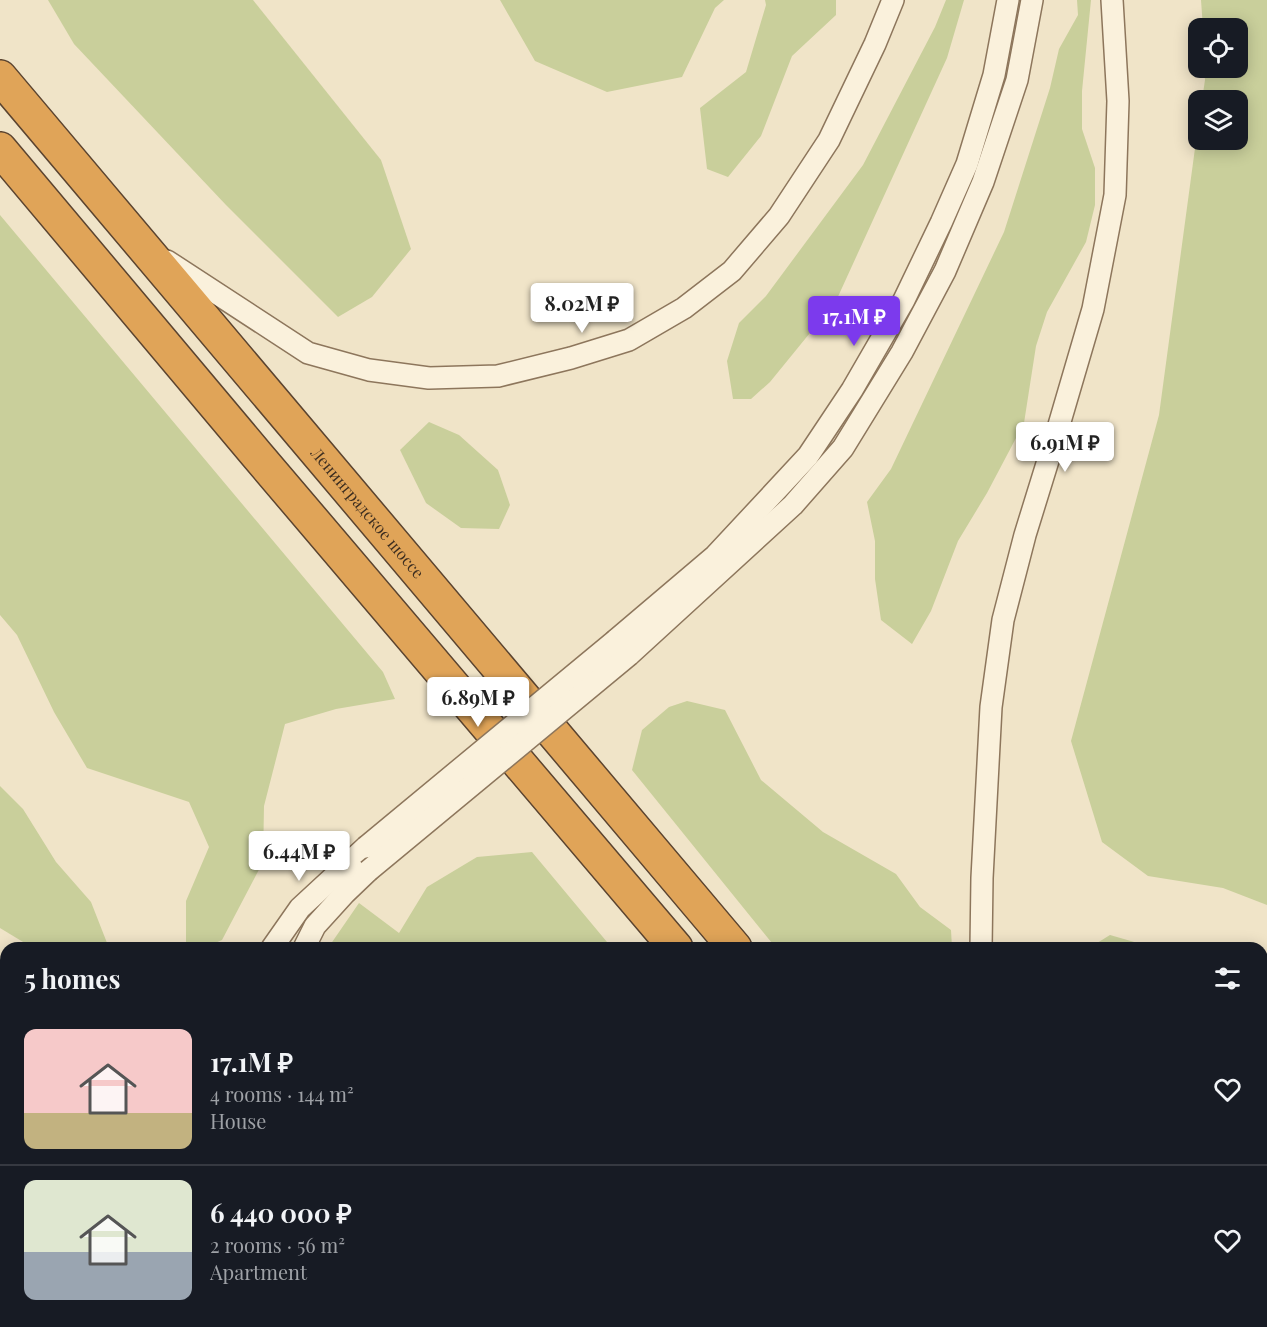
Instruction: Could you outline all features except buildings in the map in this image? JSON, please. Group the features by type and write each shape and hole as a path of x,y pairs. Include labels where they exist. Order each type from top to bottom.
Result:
{"highway":[{"name":"Ленинградское шоссе","path":"0,77 730,942"},
{"path":"0,149 671,942"}],"street":[{"path":"142,245 308,353 369,370 429,378 498,376 571,358 629,340 684,308 732,271 779,216 829,140 875,44 893,0"},
{"path":"276,942 300,908 366,847 622,647 715,556 808,456 852,390 904,300 967,164 994,75 1008,0"},
{"path":"307,942 315,926 368,871 622,647 793,505 843,448 902,352 945,271 983,182 1017,80 1032,0"},
{"path":"981,942 991,707 1004,620 1025,535 1093,309 1115,195 1118,101 1112,0"}],"green space":[{"path":"48,0 253,0 381,160 411,249 372,297 338,317 226,205 74,44"},
{"path":"500,0 724,0 715,8 682,77 607,92 535,61"},
{"path":"765,0 836,0 836,15 792,56 761,136 728,177 707,169 700,108 746,72 766,5"},
{"path":"946,0 964,0 947,58 836,301 770,382 751,399 733,399 727,361 739,323 766,296 863,165 935,27"},
{"path":"1077,0 1091,0 1082,91 1082,129 1095,168 1095,205 1086,242 1047,312 1036,346 1024,423 987,493 958,541 931,611 912,644 881,620 875,579 875,541 867,502 891,469 1004,232 1050,88 1059,49 1078,15"},
{"path":"1201,0 1267,0 1267,905 1223,888 1148,876 1102,842 1071,741 1159,415 1195,150 1248,150 1248,90 1204,90 1205,78 1248,78 1248,18 1202,18"},
{"path":"0,215 383,672 395,699 336,709 285,724 264,806 263,862 222,940 186,942 186,901 209,847 189,802 87,768 54,712 17,635 0,615"},
{"path":"429,422 459,435 498,470 510,505 499,529 461,528 426,503 400,450"},
{"path":"687,701 725,710 761,780 823,832 896,874 920,907 951,930 952,942 771,942 632,770 642,730 669,707"},
{"path":"0,786 23,809 56,862 91,902 107,942 23,942 0,928"},
{"path":"532,852 607,942 332,942 359,903 399,933 427,887 477,857"},
{"path":"1110,935 1134,942 1099,942"}]}
